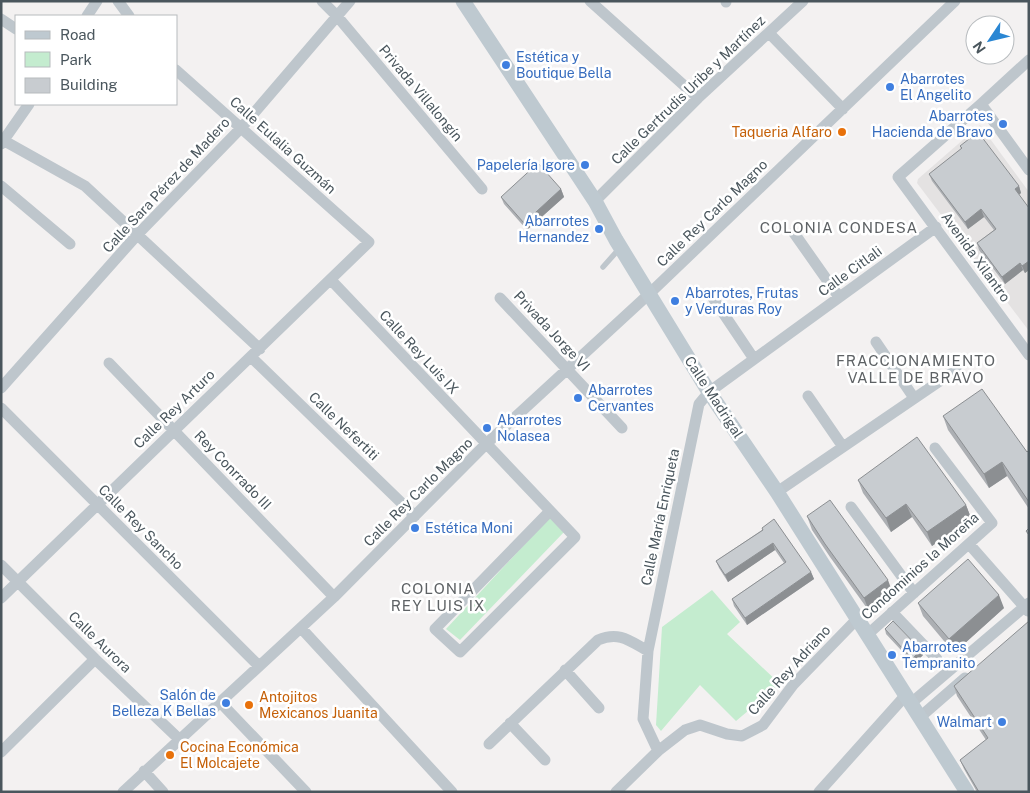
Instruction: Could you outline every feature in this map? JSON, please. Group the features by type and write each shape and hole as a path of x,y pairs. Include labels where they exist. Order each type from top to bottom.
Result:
{"street":[{"path":"88,15 97,1"},
{"path":"118,1 128,15"},
{"name":"Privada Villalongín","path":"322,1 337,16 482,190"},
{"name":"Calle Sara Pérez de Madero","path":"1,388 138,234 242,127 350,1"},
{"name":"Calle Madrigal","path":"462,1 595,201 621,248 709,392 777,492 967,792"},
{"path":"590,1 698,98"},
{"name":"Calle Gertrudis Uribe y Martínez","path":"595,201 698,98 802,1"},
{"name":"Calle Rey Carlo Magno","path":"123,792 334,597 486,444 649,294 955,1"},
{"path":"1,19 15,28"},
{"path":"769,33 843,109"},
{"path":"1029,60 981,104 1029,170"},
{"name":"Calle Eulalia Guzmán","path":"178,72 369,242"},
{"name":"Avenida Xilantro","path":"981,104 898,177 1029,355"},
{"path":"2,141 28,105"},
{"name":"Calle Nefertiti","path":"2,141 85,186 138,234 415,516"},
{"path":"1,186 70,244"},
{"name":"Calle Citlali","path":"709,392 936,227"},
{"path":"794,233 839,297"},
{"name":"Calle Rey Arturo","path":"1,598 369,242"},
{"name":"Calle Rey Luis IX","path":"330,280 575,537 460,652 435,629 550,511"},
{"name":"Privada Jorge VI","path":"500,298 622,428"},
{"path":"713,298 754,359"},
{"path":"876,342 914,398"},
{"name":"Rey Conrrado III","path":"109,364 334,597"},
{"path":"777,492 956,370"},
{"name":"Calle María Enriqueta","path":"658,751 642,720 648,651 698,404 709,392"},
{"path":"808,396 843,447"},
{"name":"Calle Rey Sancho","path":"1,408 259,666"},
{"name":"Condominios la Moreña","path":"867,635 992,523 935,448"},
{"path":"851,507 914,593"},
{"path":"819,792 908,700 1027,608 969,544"},
{"name":"Calle Aurora","path":"1,565 95,659 179,739"},
{"path":"892,612 937,659"},
{"name":"Calle Rey Adriano","path":"616,792 658,751 685,730 700,725 727,734 742,736 763,725 793,685 857,619"},
{"path":"300,628 452,792"},
{"path":"489,744 598,640 608,636 621,636 648,651"},
{"path":"1,752 95,659"},
{"path":"919,718 977,668"},
{"path":"565,670 599,708"},
{"path":"220,702 306,792"},
{"path":"510,723 545,760"},
{"path":"144,771 163,792"}],"lane":[{"path":"603,267 621,248"}],"shaded area":[{"path":"980,125 1029,192 1029,331 917,183 918,179"}],"green space":[{"path":"550,517 565,531 460,640 446,629"},
{"path":"712,590 740,622 727,634 780,684 736,721 700,685 661,731 656,725 662,627"}],"building":[{"path":"978,132 1019,186 1015,189 1029,208 1029,261 1022,266 1020,263 1002,277 977,243 996,229 981,209 965,222 929,174 962,148 960,146"},
{"path":"538,163 561,189 524,223 501,197"},
{"path":"982,389 1027,452 1029,450 1029,502 1002,462 984,474 943,416"},
{"path":"917,437 966,505 927,532 906,504 886,518 858,480"},
{"path":"830,500 888,580 864,598 807,516"},
{"path":"774,519 811,572 745,618 732,599 786,562 773,543 725,575 716,561 763,530 762,528"},
{"path":"968,559 999,595 949,639 918,603"},
{"path":"893,621 921,650 912,659 885,629"},
{"name":"Walmart","path":"1029,621 1029,792 979,792 960,760 988,738 954,686"}],"place":[{"name":"Estética y Boutique Bella","path":"506,65"},
{"name":"Abarrotes El Angelito","path":"890,87"},
{"name":"Abarrotes Hacienda de Bravo","path":"1003,124"},
{"name":"Taqueria Alfaro","path":"842,132"},
{"name":"Papelería Igore","path":"585,165"},
{"name":"Abarrotes Hernandez","path":"599,229"},
{"name":"Abarrotes, Frutas y Verduras Roy","path":"675,301"},
{"name":"Abarrotes Cervantes","path":"578,398"},
{"name":"Abarrotes Nolasea","path":"487,428"},
{"name":"Estética Moni","path":"415,528"},
{"name":"Abarrotes Tempranito","path":"892,655"},
{"name":"Salón de Belleza K Bellas","path":"226,703"},
{"name":"Antojitos Mexicanos Juanita","path":"249,705"},
{"name":"Walmart","path":"1002,722"},
{"name":"Cocina Económica El Molcajete","path":"170,755"}],"district":[{"name":"COLONIA CONDESA","path":"839,227"},
{"name":"FRACCIONAMIENTO VALLE DE BRAVO","path":"916,368"},
{"name":"COLONIA REY LUIS IX","path":"438,596"}]}
